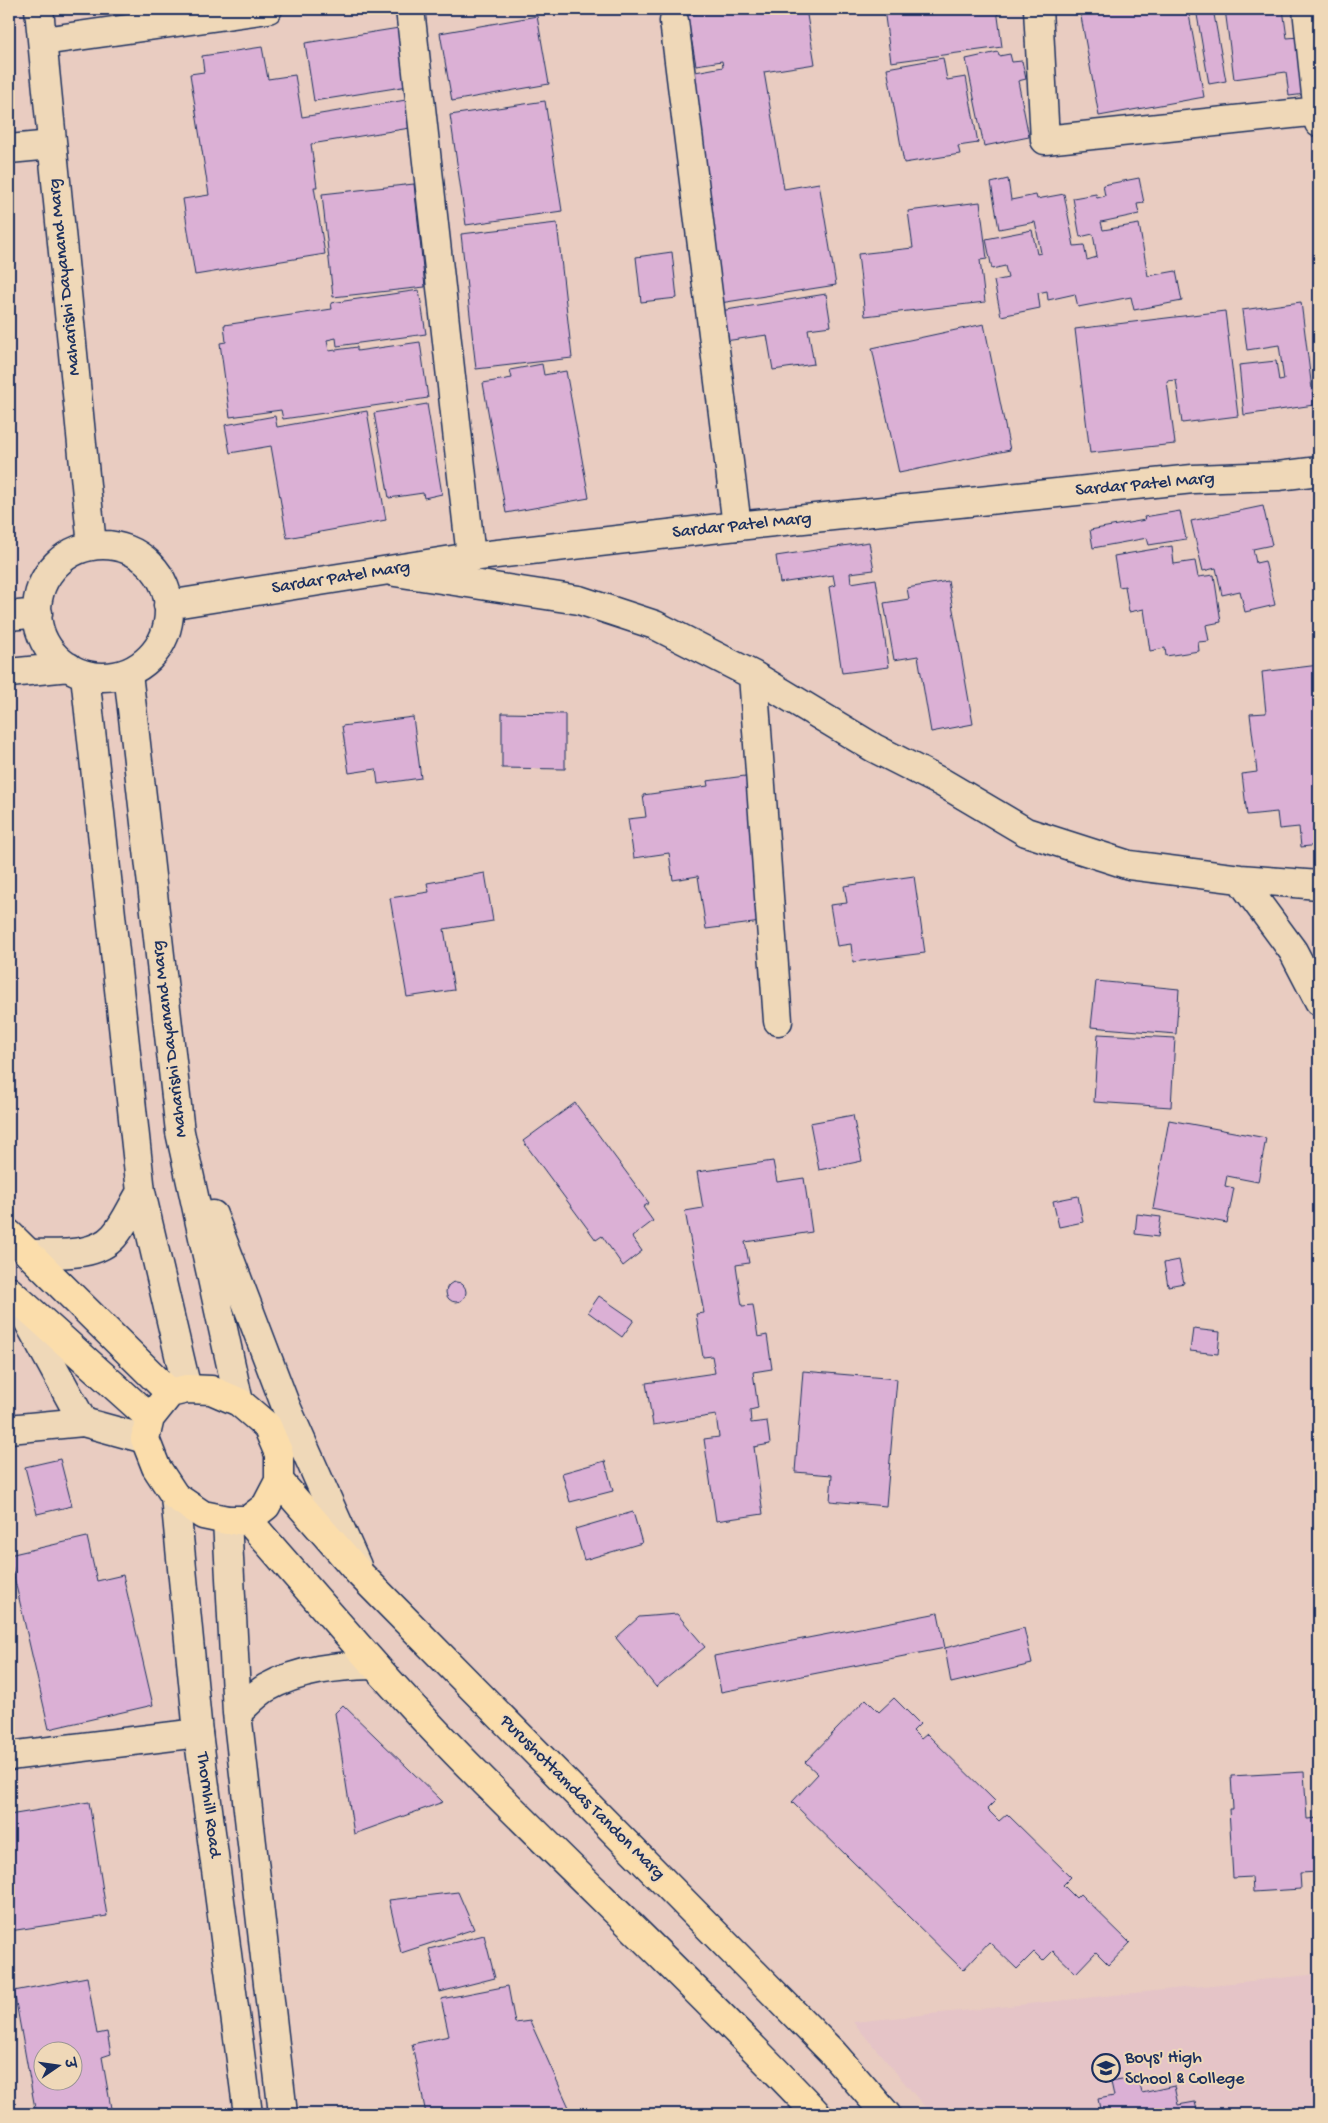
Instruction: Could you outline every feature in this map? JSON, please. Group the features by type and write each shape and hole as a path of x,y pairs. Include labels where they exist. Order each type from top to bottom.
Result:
{"main road":[{"path":"9,1234 178,1391 211,1390 239,1402 266,1426 279,1454 279,1481 266,1506 238,1520 203,1515 175,1496 156,1467 148,1429 12,1294"},
{"path":"148,1429 178,1391"},
{"name":"Purushottamdas Tandon Marg","path":"279,1481 360,1574 833,2053 886,2114"},
{"path":"238,1520 477,1774 609,1903 765,2059 817,2114"}],"street":[{"name":"Maharishi Dayanand Marg","path":"39,9 92,546"},
{"path":"42,41 268,9"},
{"path":"410,9 472,557"},
{"path":"1038,9 1045,140 1319,115 1307,9"},
{"path":"674,21 736,526"},
{"path":"9,149 52,145"},
{"name":"Sardar Patel Marg","path":"168,605 472,557 736,526 1193,479 1278,476 1319,471"},
{"path":"9,673 77,671 107,677 128,673 145,662 159,646 167,626 168,605 163,584 151,567 135,553 115,546 92,546 71,553 54,567 42,585 37,607 39,629 49,649 77,671 141,1192 178,1391"},
{"path":"386,570 579,600 655,625 752,675 874,748 942,783 1026,832 1129,865 1240,879 1319,885"},
{"path":"9,616 38,613"},
{"name":"Maharishi Dayanand Marg","path":"128,673 180,1132 239,1402"},
{"path":"752,675 778,1020"},
{"path":"1240,879 1294,951 1319,1001"},
{"path":"180,1132 285,1404 360,1574"},
{"path":"29,1254 73,1253 95,1249 114,1237 141,1192"},
{"path":"12,1294 84,1422"},
{"path":"9,1429 84,1422 148,1429"},
{"name":"Thornhill Road","path":"175,1496 198,1733 248,2114"},
{"path":"238,1520 237,1712 283,2114"},
{"path":"237,1712 265,1688 296,1674 334,1667 374,1665"},
{"path":"9,1756 198,1733"}],"shaded area":[{"name":"Boys' High School & College","path":"1319,1974 1319,2114 931,2114 853,2022"}],"building":[{"path":"729,9 806,9 815,64 764,72 784,189 819,183 836,285 720,303 684,74 723,67 722,61 696,65 687,15"},
{"path":"884,9 997,9 1002,47 891,62"},
{"path":"1090,9 1188,9 1204,97 1099,116 1080,11"},
{"path":"1196,9 1213,9 1226,81 1209,84"},
{"path":"1225,9 1283,9 1287,38 1299,37 1306,94 1289,96 1286,72 1234,79"},
{"path":"537,16 549,84 452,101 440,33"},
{"path":"399,28 408,86 314,101 305,43"},
{"path":"262,47 268,79 295,75 302,117 406,100 410,128 311,144 317,187 314,187 325,254 195,275 183,199 209,195 190,74 204,72 202,56"},
{"path":"998,52 999,56 1010,54 1012,62 1022,61 1026,79 1018,81 1029,137 984,146 966,59"},
{"path":"943,58 947,80 966,77 978,143 958,146 960,154 904,163 887,68"},
{"path":"545,101 562,211 466,225 450,115"},
{"path":"1139,178 1144,203 1137,204 1139,214 1101,222 1103,230 1139,224 1148,276 1176,271 1182,301 1134,310 1131,297 1078,307 1075,294 1048,300 1047,291 1038,293 1040,308 1001,316 994,281 1008,278 1005,266 992,269 986,239 1032,230 1037,254 1041,253 1035,222 999,229 991,183 1008,179 1011,200 1036,195 1037,199 1064,194 1074,246 1084,245 1087,260 1097,257 1093,234 1080,237 1073,198 1096,194 1097,198 1105,196 1103,185"},
{"path":"414,184 425,287 333,297 322,194"},
{"path":"980,202 987,259 980,260 985,302 865,316 858,254 913,248 908,211"},
{"path":"557,223 572,358 476,369 461,234"},
{"path":"672,252 677,298 641,302 636,257"},
{"path":"419,290 426,334 337,346 336,338 327,340 329,351 357,347 357,351 420,342 428,398 283,419 281,410 230,417 220,343 226,342 224,325 332,309 331,303"},
{"path":"826,294 831,326 808,329 814,364 773,370 767,335 725,341 720,311"},
{"path":"1301,302 1314,405 1244,415 1239,365 1276,361 1279,381 1284,380 1279,345 1247,350 1242,310"},
{"path":"1225,311 1238,416 1182,423 1176,380 1167,381 1175,444 1090,453 1075,329"},
{"path":"984,324 1010,450 899,473 872,348"},
{"path":"542,364 544,375 566,371 589,498 506,513 483,383 512,378 510,370"},
{"path":"427,404 442,494 424,498 423,493 389,498 374,413"},
{"path":"367,411 386,520 287,538 271,446 230,453 225,425 275,416 277,427"},
{"path":"1263,506 1272,545 1253,549 1256,563 1265,561 1275,605 1245,612 1240,591 1222,595 1216,568 1203,571 1191,521"},
{"path":"1180,511 1186,539 1149,545 1147,538 1093,548 1090,530 1145,520 1144,517"},
{"path":"869,542 874,570 850,573 851,583 876,579 889,667 842,673 829,587 835,585 833,575 780,583 776,556"},
{"path":"1172,546 1174,564 1195,561 1198,577 1214,575 1221,622 1206,625 1209,641 1198,642 1199,651 1166,656 1165,648 1150,651 1144,609 1129,612 1125,586 1119,587 1114,556"},
{"path":"948,581 973,724 931,732 918,656 894,660 884,603 909,599 907,588"},
{"path":"1319,665 1319,845 1301,847 1299,827 1279,829 1277,812 1247,815 1242,774 1257,772 1250,714 1266,713 1262,672"},
{"path":"502,713 565,714 565,769 502,768"},
{"path":"413,717 421,778 378,784 376,769 349,773 342,726"},
{"path":"753,775 769,921 706,929 698,876 673,880 669,853 634,858 628,819 646,817 643,795 708,786 707,781"},
{"path":"485,873 493,921 444,929 454,990 407,997 390,898 429,892 427,883"},
{"path":"914,876 925,953 853,962 851,944 837,946 830,905 847,903 844,886"},
{"path":"1096,981 1179,989 1176,1034 1091,1027"},
{"path":"1098,1034 1175,1038 1171,1107 1094,1102"},
{"path":"575,1103 649,1203 643,1207 653,1221 632,1237 642,1251 623,1266 602,1236 596,1240 523,1141"},
{"path":"853,1115 862,1161 819,1170 810,1123"},
{"path":"1169,1120 1266,1138 1258,1182 1227,1176 1225,1186 1234,1188 1227,1223 1153,1209"},
{"path":"773,1161 777,1182 804,1178 812,1232 745,1242 749,1263 736,1265 742,1306 753,1305 758,1337 767,1335 772,1369 753,1372 758,1408 750,1410 751,1423 767,1421 770,1444 754,1447 763,1514 716,1521 704,1439 719,1437 716,1415 653,1425 646,1383 715,1373 712,1356 703,1357 696,1314 704,1313 685,1211 703,1208 697,1172"},
{"path":"1078,1196 1083,1222 1059,1227 1053,1201"},
{"path":"1137,1214 1161,1217 1158,1237 1135,1234"},
{"path":"1179,1260 1184,1283 1168,1286 1164,1263"},
{"path":"456,1282 463,1285 466,1292 463,1299 456,1302 449,1299 446,1292 449,1285"},
{"path":"599,1296 634,1320 622,1337 588,1312"},
{"path":"1193,1329 1220,1332 1218,1354 1190,1351"},
{"path":"803,1371 897,1379 886,1506 830,1501 832,1475 795,1472"},
{"path":"60,1459 72,1506 37,1514 25,1467"},
{"path":"605,1461 613,1491 570,1502 562,1473"},
{"path":"633,1512 642,1543 584,1560 575,1529"},
{"path":"87,1537 97,1581 123,1575 153,1705 49,1729 9,1555"},
{"path":"938,1613 945,1648 721,1692 714,1656"},
{"path":"677,1614 705,1647 656,1687 616,1638 639,1617"},
{"path":"1024,1628 1032,1664 951,1683 945,1648"},
{"path":"894,1698 920,1724 913,1731 921,1739 927,1734 995,1801 987,1809 999,1821 1007,1814 1071,1877 1063,1885 1076,1898 1080,1894 1130,1943 1109,1965 1096,1952 1076,1973 1053,1951 1043,1961 1034,1952 1017,1969 989,1942 963,1970 792,1802 818,1774 805,1762 866,1699 879,1712"},
{"path":"343,1705 443,1802 354,1834 335,1713"},
{"path":"1304,1772 1307,1819 1319,1818 1319,1872 1300,1873 1301,1889 1253,1892 1252,1877 1233,1878 1229,1809 1233,1809 1231,1776"},
{"path":"89,1802 107,1916 10,1931 9,1815"},
{"path":"458,1892 474,1929 401,1953 389,1900"},
{"path":"484,1935 495,1978 440,1992 429,1949"},
{"path":"87,1977 97,2034 107,2032 111,2054 102,2057 112,2114 36,2114 14,1991"},
{"path":"508,1986 515,2023 530,2021 572,2114 426,2114 412,2044 449,2036 441,1999"},
{"path":"1138,2077 1142,2093 1174,2086 1178,2105 1195,2102 1198,2114 1101,2114 1098,2099 1114,2096 1111,2082"}],"place":[{"name":"Boys' High School & College","path":"1106,2068"}]}
